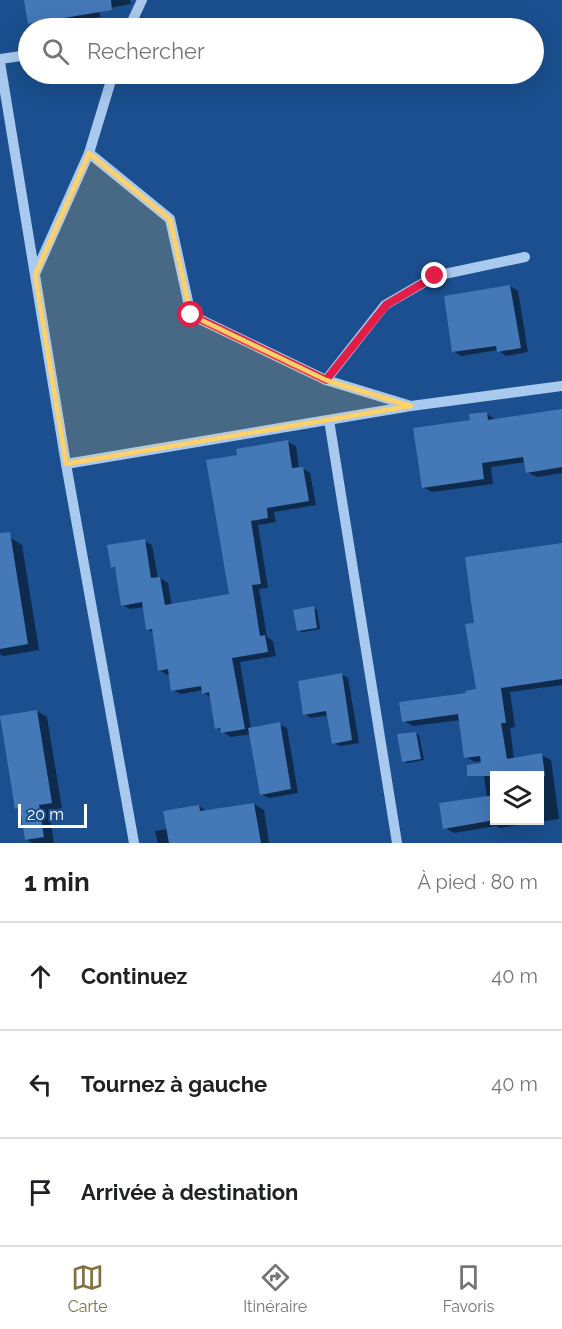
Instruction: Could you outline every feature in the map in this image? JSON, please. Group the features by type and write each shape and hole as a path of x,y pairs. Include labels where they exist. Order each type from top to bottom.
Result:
{"street":[{"path":"134,18 142,0"},
{"path":"18,57 0,61 66,464 134,843"},
{"path":"35,274 89,153 110,84"},
{"path":"89,153 170,219 191,315 326,380 411,406"},
{"path":"326,380 386,305 435,276 525,257"},
{"path":"66,464 411,406 562,386"},
{"path":"328,420 397,843"}],"highlighted area":[{"path":"89,153 170,219 191,315 326,380 411,406 66,464 35,275"}],"building":[{"path":"24,0 111,0 112,10 64,18 27,18"},
{"path":"510,285 521,348 497,352 496,346 452,352 444,296"},
{"path":"562,409 562,467 526,473 523,457 482,463 484,479 422,488 413,428 470,420 469,414 487,412 488,420"},
{"path":"288,440 292,468 303,467 309,501 267,508 268,518 251,521 261,584 252,585 260,636 265,635 268,652 232,658 245,729 221,733 220,728 215,729 209,692 202,694 201,686 171,691 168,669 158,671 152,629 146,630 142,602 121,606 115,567 111,568 107,545 145,539 151,578 160,577 165,605 229,594 206,460 237,455 236,449"},
{"path":"10,532 28,644 0,649 0,533"},
{"path":"562,543 562,679 501,688 506,723 501,723 507,759 542,753 545,776 544,771 490,771 490,776 467,776 467,765 481,763 480,756 464,758 458,714 402,722 399,702 466,693 465,691 476,689 465,624 474,623 465,557"},
{"path":"314,606 317,628 297,631 293,610"},
{"path":"342,673 352,740 332,744 326,711 303,715 298,681"},
{"path":"37,710 52,803 39,805 44,837 25,840 20,808 15,809 0,716"},
{"path":"280,722 291,789 260,795 248,728"},
{"path":"416,732 421,759 402,762 397,734"},
{"path":"490,796 490,821 443,829 439,803"},
{"path":"254,803 261,843 169,843 163,811 199,805 200,811"}],"route":[{"path":"191,315 326,380 386,305 435,276"}]}
